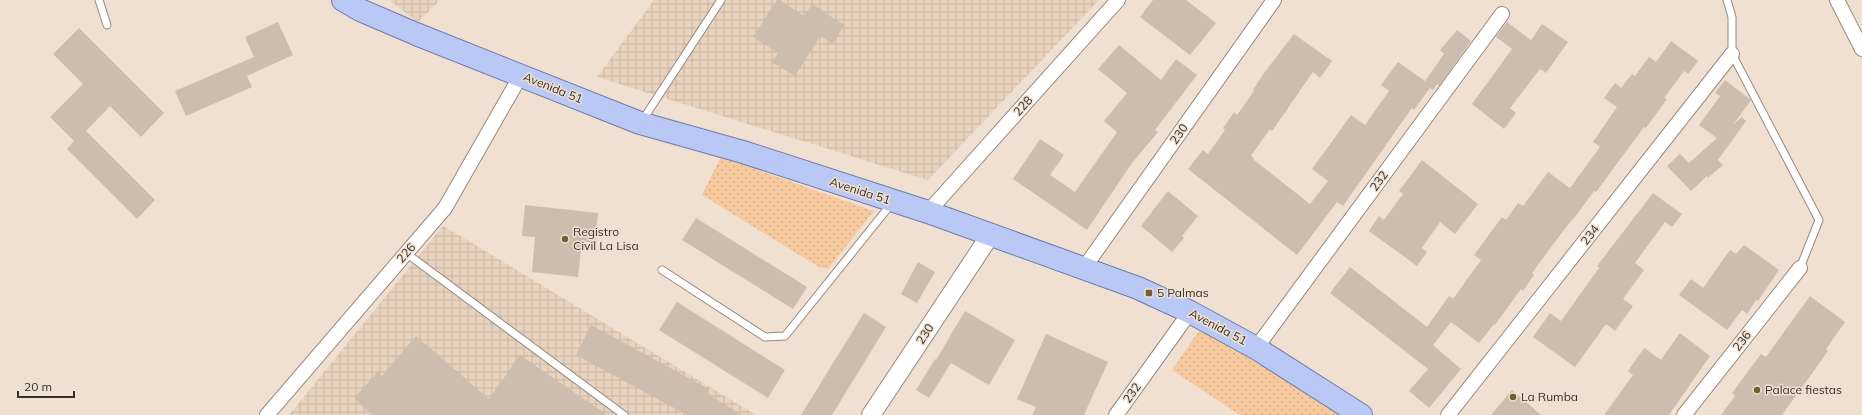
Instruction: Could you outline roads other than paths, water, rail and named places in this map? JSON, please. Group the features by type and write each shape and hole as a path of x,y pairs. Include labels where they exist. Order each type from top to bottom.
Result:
{"main road":[{"name":"Avenida 51","path":"343,0 360,10 416,34 640,123 743,152 893,202 928,212 1138,288 1190,312 1256,348 1323,389 1361,415"}],"street":[{"name":"228","path":"928,212 1118,0"},
{"name":"230","path":"1084,268 1274,0"},
{"path":"1837,0 1862,49"},
{"name":"232","path":"1256,348 1502,14"},
{"name":"234","path":"1448,415 1732,54"},
{"name":"226","path":"267,415 444,208 521,75"},
{"name":"230","path":"871,415 991,234"},
{"name":"236","path":"1684,415 1800,268"},
{"name":"232","path":"1116,415 1190,312"}],"lane":[{"path":"99,0 107,25"},
{"path":"640,123 720,0"},
{"path":"1727,0 1732,17 1732,54 1819,220 1800,268"},
{"path":"662,270 765,337 785,336 893,202"},
{"path":"406,253 624,415"}],"place":[{"name":"Registro Civil La Lisa","path":"565,239"},
{"name":"5 Palmas","path":"1149,293"},
{"name":"Palace fiestas","path":"1757,390"},
{"name":"La Rumba","path":"1513,397"}]}
